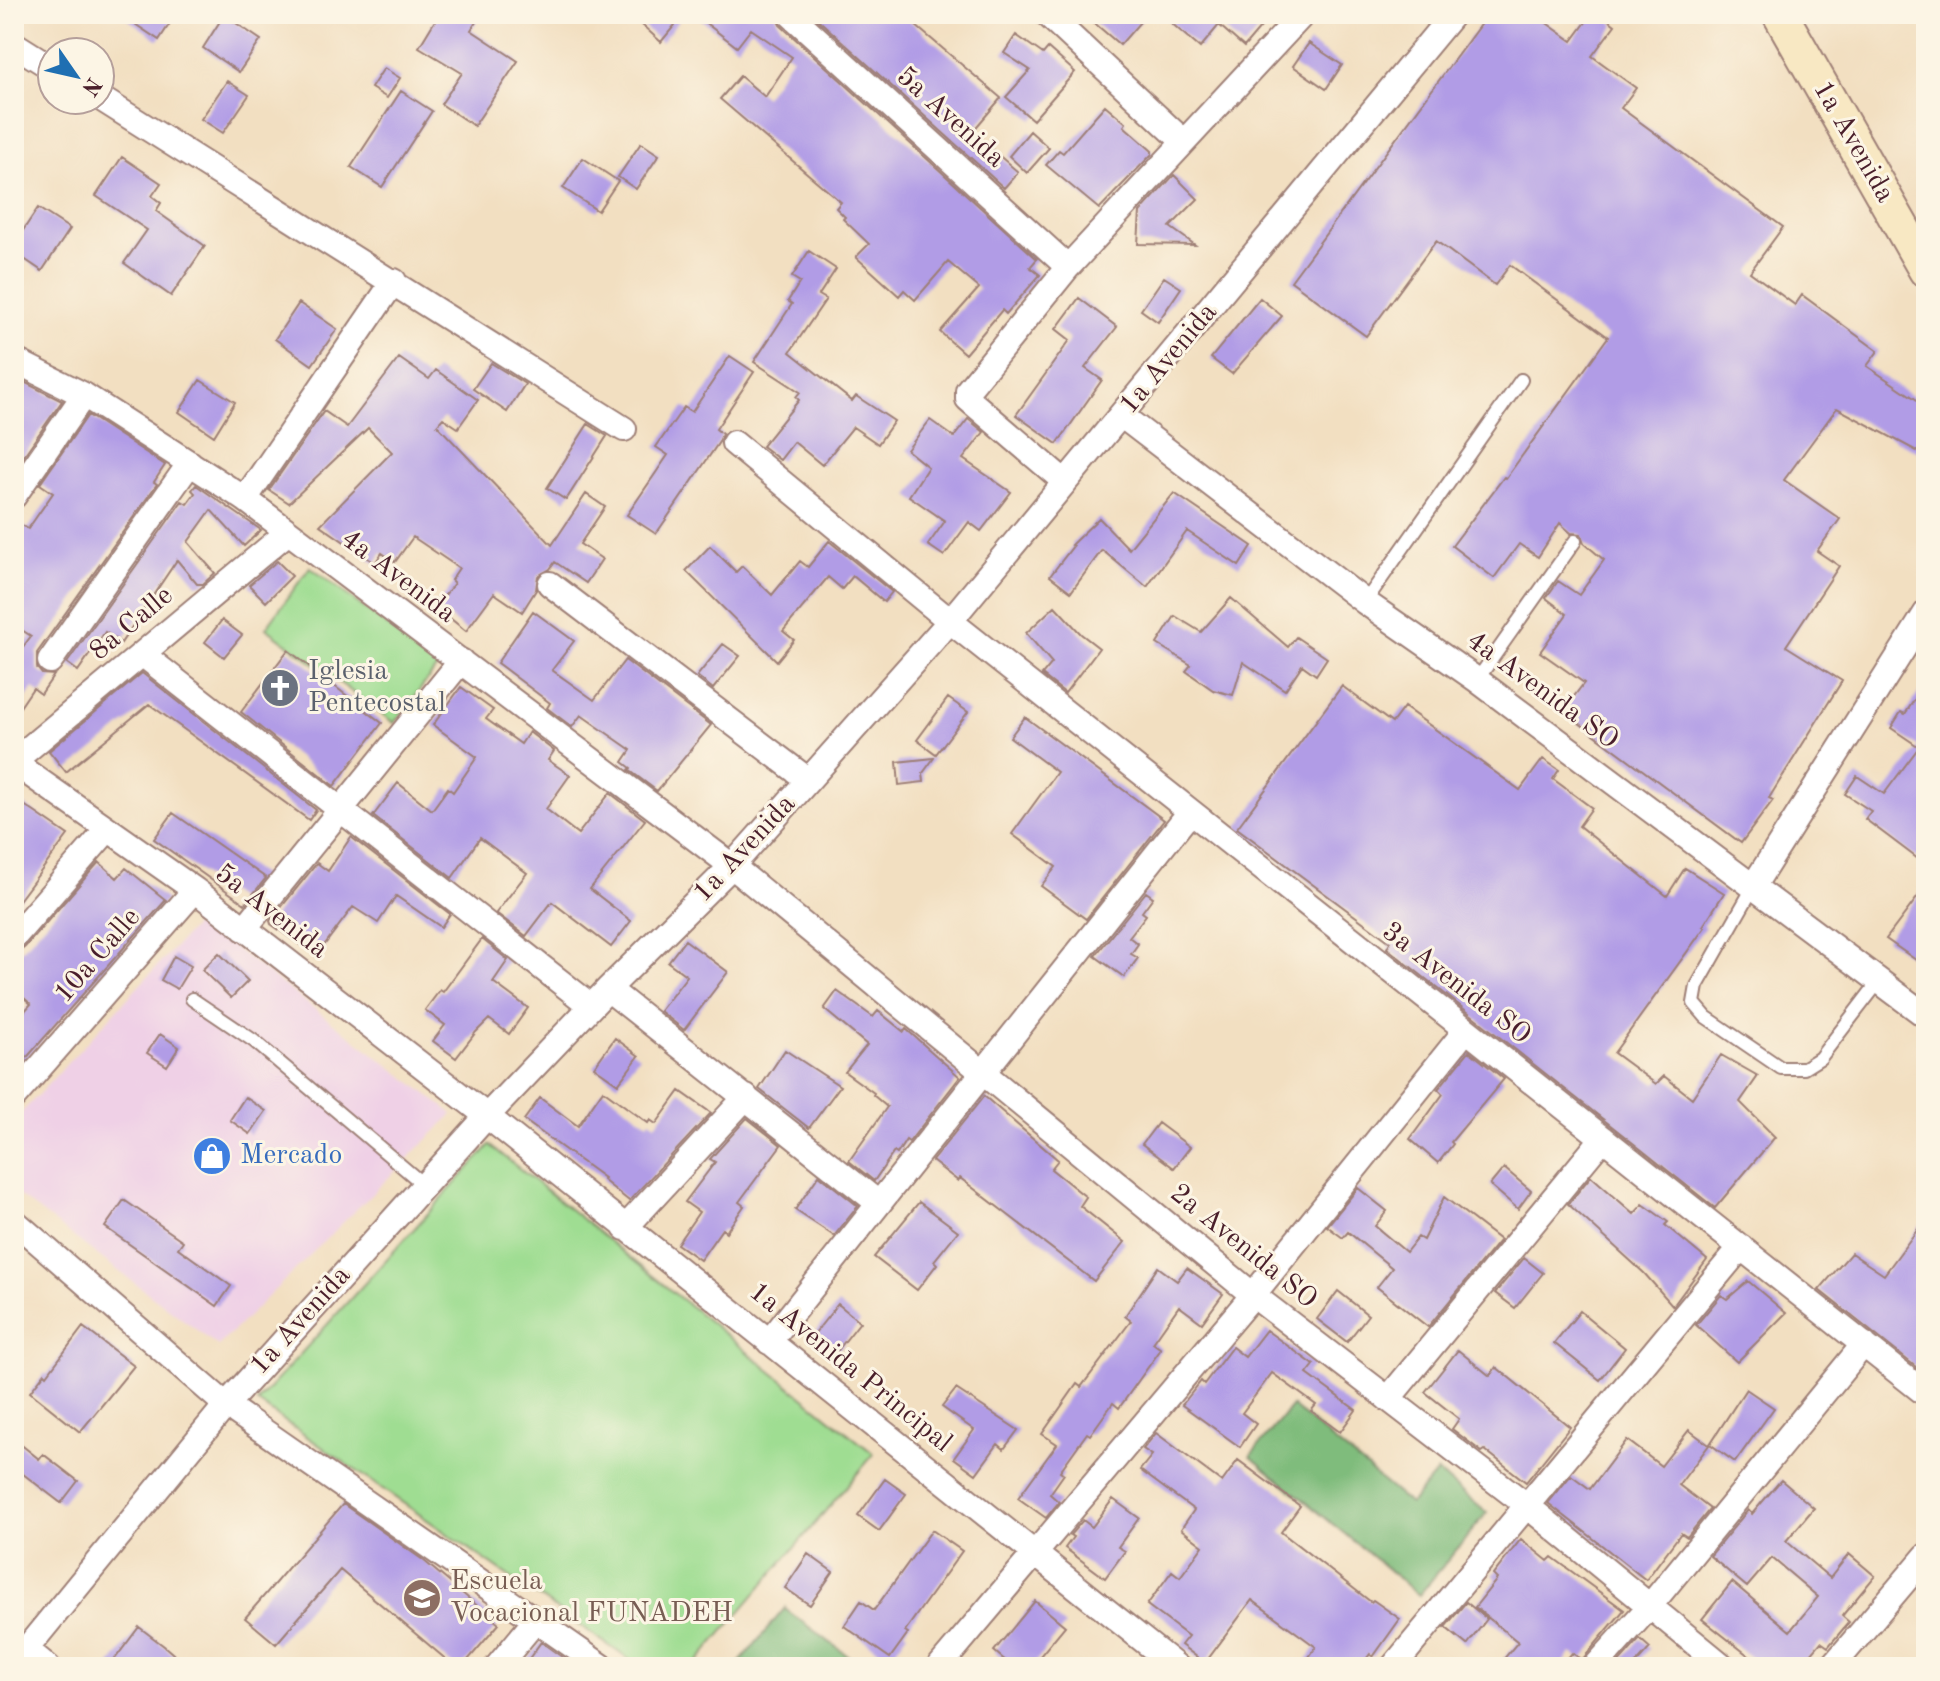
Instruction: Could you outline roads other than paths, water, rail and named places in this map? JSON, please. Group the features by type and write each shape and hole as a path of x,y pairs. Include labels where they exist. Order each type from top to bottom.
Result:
{"street":[{"name":"5a Avenida","path":"790,14 1068,267"},
{"path":"1047,14 1184,142"},
{"path":"1065,482 968,399 968,390 1068,267 1303,14"},
{"name":"1a Avenida","path":"20,1656 226,1405 487,1116 591,1006 732,866 950,621 1453,14"},
{"name":"1a Avenida","path":"1780,14 1926,270"},
{"path":"14,44 36,58"},
{"path":"116,108 624,429"},
{"path":"245,499 394,281"},
{"name":"4a Avenida","path":"14,360 84,395 245,499 732,866"},
{"path":"14,496 84,395"},
{"name":"4a Avenida SO","path":"1122,416 1365,602 1477,680 1926,1016"},
{"name":"3a Avenida SO","path":"734,443 950,621 1926,1394"},
{"path":"50,661 190,463"},
{"name":"8a Calle","path":"16,769 142,654 288,532"},
{"path":"550,584 808,780"},
{"path":"1754,885 1926,613"},
{"path":"142,654 591,1006"},
{"path":"244,929 461,661"},
{"name":"5a Avenida","path":"16,769 195,890 487,1116"},
{"path":"769,1342 877,1202 1190,812"},
{"path":"14,937 108,829"},
{"name":"2a Avenida SO","path":"732,866 1253,1295 1525,1504 1724,1667"},
{"name":"10a Calle","path":"14,1097 195,890"},
{"path":"608,989 877,1202"},
{"path":"939,1667 1253,1295 1466,1030"},
{"path":"625,1228 746,1097"},
{"name":"1a Avenida Principal","path":"487,1116 1177,1667"},
{"path":"1388,1399 1603,1138"},
{"path":"14,1221 226,1405 603,1667"},
{"path":"1393,1667 1741,1247"},
{"path":"1595,1667 1649,1607 1864,1344"},
{"path":"1832,1667 1926,1556"},
{"path":"497,1667 535,1621"},
{"path":"20,1656 48,1667"}],"lane":[{"path":"1365,602 1521,380"},
{"path":"1477,680 1575,541"},
{"path":"1754,885 1697,986 1694,1003 1706,1017 1781,1068 1804,1068 1820,1058 1880,980"},
{"path":"192,999 254,1041 424,1185"}],"place":[{"name":"Iglesia Pentecostal","path":"280,688"},
{"name":"Mercado","path":"212,1156"},
{"name":"Escuela Vocacional FUNADEH","path":"422,1598"}]}
